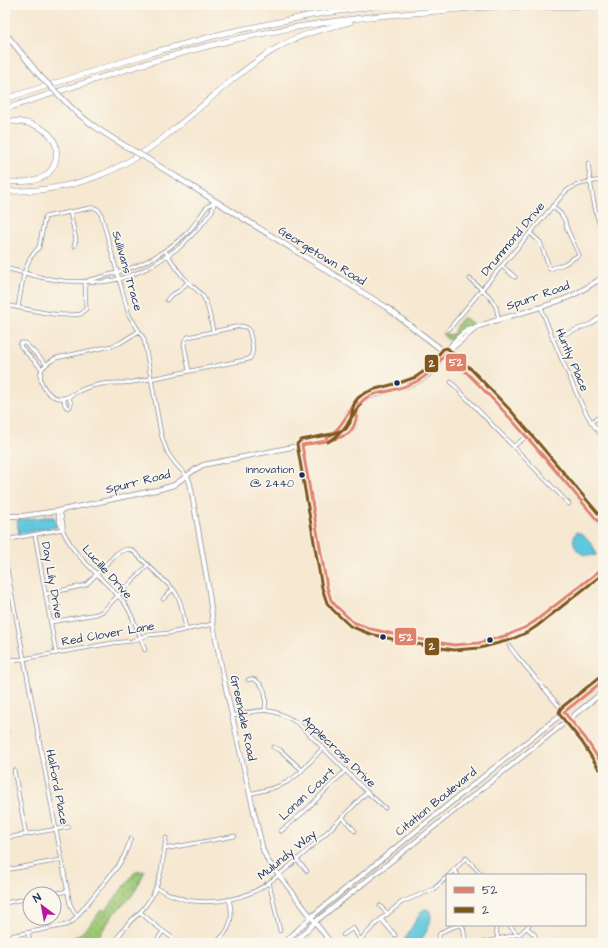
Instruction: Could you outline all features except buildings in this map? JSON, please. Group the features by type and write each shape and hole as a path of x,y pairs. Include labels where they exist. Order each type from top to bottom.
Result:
{"highway":[{"path":"5,99 151,53 225,33 312,15 382,5"},
{"path":"5,109 202,47 294,28 379,16 458,9 492,7 603,7"},
{"path":"5,191 33,191 58,188 92,179 116,168 152,146 247,68 262,57 291,40 320,30 379,16"},
{"path":"5,95 60,81"},
{"path":"5,121 30,124 46,131 52,137 56,145 57,154 56,162 52,170 44,176 33,181 5,182"}],"main road":[{"name":"Georgetown Road","path":"5,33 40,76 82,118 108,136 386,307 446,353 488,393 527,436 603,527"}],"street":[{"path":"588,163 594,204 603,234"},
{"name":"Drummond Drive","path":"449,329 552,206 571,187 578,184 603,180"},
{"path":"85,281 117,273 147,262 165,251 190,229 207,207 215,201"},
{"path":"5,268 44,278 64,280 103,282 119,279 150,268 180,247 212,211 215,201"},
{"path":"530,233 540,242 550,269 564,264 579,254 567,230 565,221 561,214 552,206"},
{"name":"Sullivans Trace","path":"18,307 24,273 30,258 39,247 45,217 94,207 98,208 129,315 144,339 164,444 167,452 187,476"},
{"path":"70,212 76,240 74,246"},
{"path":"190,229 194,233"},
{"path":"165,251 188,282 197,289 205,299 213,331"},
{"path":"502,266 515,277"},
{"name":"Spurr Road","path":"5,516 22,516 59,510 168,487 174,485 203,465 336,438 348,434 356,424 357,411 364,399 418,381 436,366 446,353 477,327 570,297 603,277"},
{"path":"470,279 489,296 496,307 499,320"},
{"path":"5,305 46,312 81,314 86,309 85,281"},
{"path":"167,300 188,282"},
{"name":"Huntly Place","path":"541,307 552,339 583,409 603,437"},
{"path":"552,339 591,324 603,315"},
{"path":"139,331 120,343 112,346 56,358 46,364 42,369 40,377 42,386 54,397 64,398 88,387 97,385 124,384 152,378 189,371 249,359 254,352 250,330 244,326 240,326 188,337 184,344 189,371"},
{"path":"42,369 21,347 21,343 25,342 46,364"},
{"path":"451,382 569,504"},
{"name":"Spurr Road","path":"317,442 331,436 335,432 359,400 367,396 377,394"},
{"path":"64,398 66,407 68,408 71,404 69,397"},
{"path":"591,422 603,415"},
{"path":"514,446 527,436"},
{"path":"302,445 327,587 331,600 353,622 371,629 411,638 454,645 479,643 505,636 526,627 603,568"},
{"name":"Greendale Road","path":"187,476 190,483 200,533 213,624 249,794 264,850 268,861 331,943"},
{"name":"Lucille Drive","path":"59,510 60,524 74,550 124,602 129,610 145,650"},
{"path":"5,540 63,529"},
{"name":"Day Lily Drive","path":"35,535 56,653"},
{"path":"46,594 83,587 118,553 127,549 132,550 173,589 180,600 186,629"},
{"name":"Halford Place","path":"5,558 61,860 70,904 74,912 78,915"},
{"path":"51,622 97,614 104,611 148,565"},
{"path":"163,599 173,589"},
{"name":"Red Clover Lane","path":"5,660 23,659 132,641 148,635 170,633 213,624"},
{"path":"505,636 516,656 570,718 588,742 603,766"},
{"path":"248,680 254,679 264,688 266,700 265,710"},
{"name":"Citation Boulevard","path":"284,943 311,916 603,681"},
{"name":"Citation Boulevard","path":"294,943 315,922 603,692"},
{"name":"Applecross Drive","path":"232,716 258,710 265,710 279,713 291,718 385,808"},
{"path":"5,725 7,732"},
{"path":"273,747 280,750 302,770"},
{"path":"249,794 277,787 293,778 324,748"},
{"path":"14,770 26,835"},
{"name":"Lonan Court","path":"281,831 305,811 346,770"},
{"name":"Mulundy Way","path":"156,888 191,901 215,902 253,891 279,875 297,860 343,818 367,792"},
{"path":"343,818 355,830"},
{"path":"5,838 69,826"},
{"path":"164,849 234,836"},
{"path":"114,943 125,927 147,904 156,888 166,838"},
{"path":"5,937 72,922 118,866 131,839"},
{"path":"450,874 466,858 481,874"},
{"path":"5,870 61,860"},
{"path":"297,860 307,871"},
{"path":"454,870 457,874"},
{"path":"269,882 280,931"},
{"path":"343,934 353,928 361,942 381,919 402,902 434,889 445,882"},
{"path":"62,892 68,891"},
{"path":"216,943 226,933 229,926 231,912 228,899"},
{"path":"5,903 22,900"},
{"path":"380,906 388,914"},
{"path":"140,912 163,932 179,943"},
{"path":"381,919 395,935"},
{"path":"440,943 440,934 456,926"},
{"path":"460,926 463,927 466,943"},
{"path":"496,926 499,941"},
{"path":"509,926 518,935"},
{"path":"480,943 499,941 518,935 528,926 535,935 536,943"},
{"path":"155,943 163,932"},
{"path":"28,933 30,943"}],"green space":[{"path":"463,317 473,324 451,340 447,339 442,334 444,332 450,335 454,333 456,326"},
{"path":"145,871 132,896 113,915 94,943 56,943 65,941 83,932 102,909 105,911 135,872"}],"water":[{"path":"54,517 57,525 56,527 19,534 17,520"},
{"path":"577,532 590,541 596,555 591,556 582,554 577,550 574,544 574,538"},
{"path":"428,909 431,917 427,931 419,943 402,943 421,912"}],"transit line":[{"name":"2","path":"603,519 512,412 471,369 447,348 443,349 427,369 416,377 372,390 358,398 354,403 350,423 346,429 332,434 301,440 297,444 322,588 327,603 350,626 370,634 410,643 454,650 480,648 510,640 528,632 603,574"},
{"name":"52","path":"603,527 508,416 446,353 428,374 416,382 400,388 371,395 363,400 358,407 356,421 349,433 333,439 302,445 327,587 331,600 353,622 371,629 411,638 454,645 479,643 508,635 526,627 603,568"},
{"name":"52","path":"326,438 336,431 357,402"},
{"name":"2","path":"328,442 343,430 361,405"},
{"name":"2","path":"599,769 582,742 559,712 561,708 600,677"},
{"name":"52","path":"603,681 564,712 586,739 603,766"}],"place":[{"name":"Innovation @ 2440","path":"302,475"}]}
